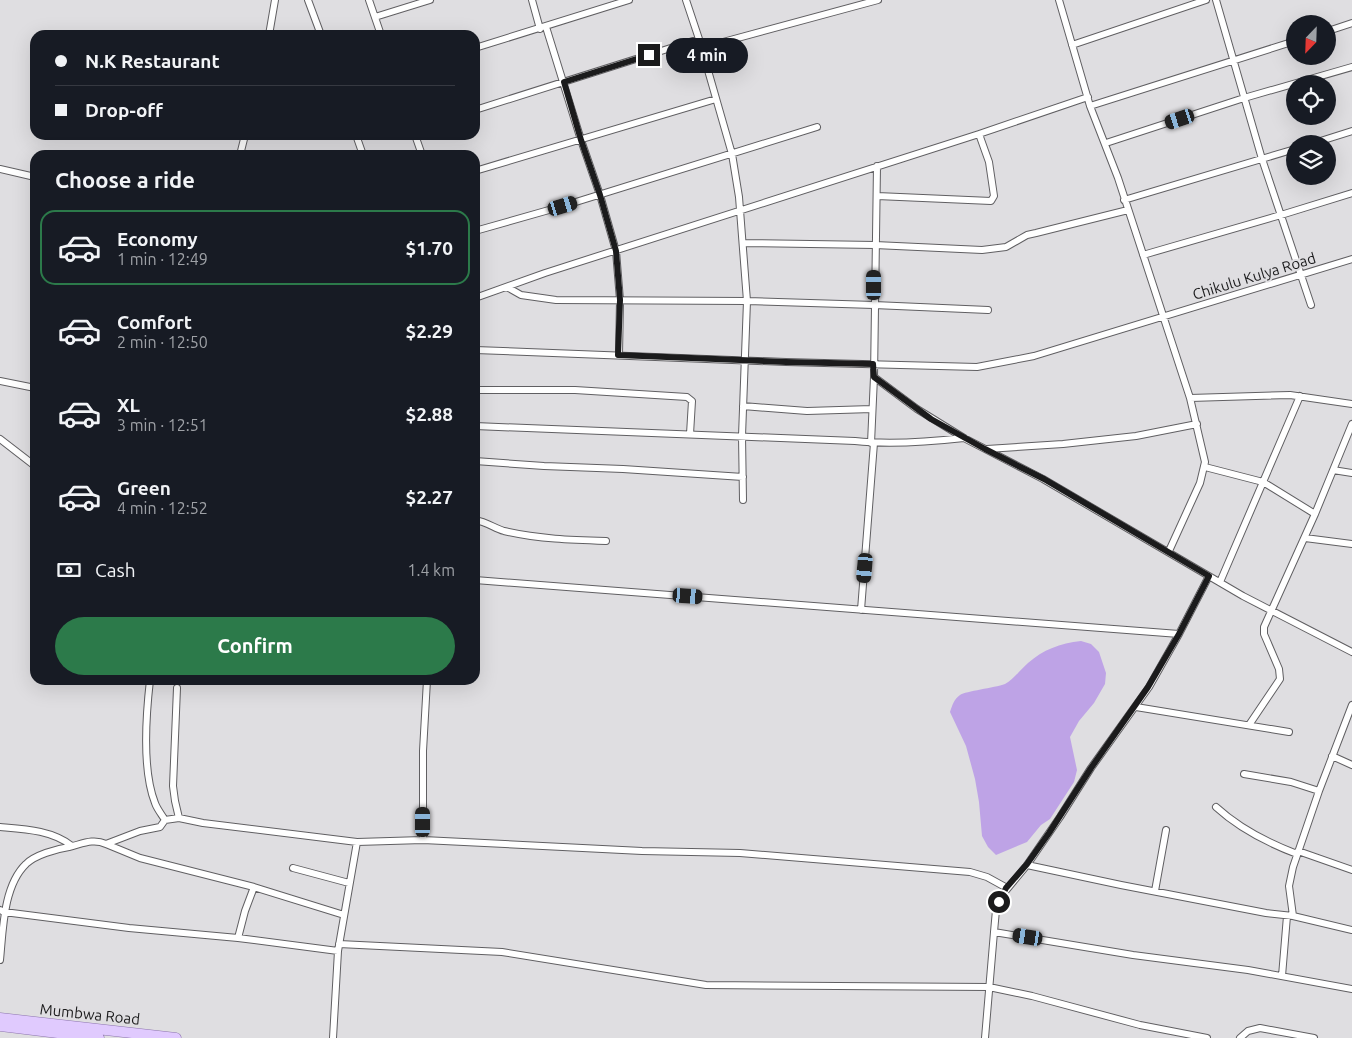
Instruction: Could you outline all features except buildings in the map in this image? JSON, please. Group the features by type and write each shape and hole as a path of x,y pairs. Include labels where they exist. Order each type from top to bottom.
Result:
{"main road":[{"name":"Mumbwa Road","path":"0,1018 143,1036 176,1038"},
{"name":"Mumbwa Road","path":"0,1026 99,1038"}],"street":[{"path":"270,30 275,0"},
{"path":"308,0 319,30"},
{"path":"369,0 379,30"},
{"path":"375,18 430,0"},
{"path":"532,0 564,82 616,251 620,300 618,355"},
{"path":"480,47 629,0"},
{"path":"686,0 732,154 740,210 746,301 742,500"},
{"path":"701,48 878,0"},
{"path":"1059,0 1090,106 1106,143 1197,424 1205,467 1190,508 1169,551"},
{"path":"1072,44 1206,0"},
{"path":"1216,0 1262,159 1311,305"},
{"path":"1336,28 1352,23"},
{"path":"480,108 699,39"},
{"path":"1090,106 1286,44"},
{"path":"1106,143 1244,98 1352,67"},
{"path":"480,296 545,273 1088,98"},
{"path":"480,170 716,99"},
{"path":"480,230 600,195 817,127"},
{"path":"1336,136 1352,131"},
{"path":"877,196 991,201 994,196 989,162 979,134"},
{"path":"1124,200 1286,152"},
{"path":"862,610 872,443 874,245 877,166"},
{"path":"0,169 30,176"},
{"path":"1143,255 1282,216 1352,193"},
{"path":"743,243 997,249 1036,233 1128,210"},
{"name":"Chikulu Kulya Road","path":"480,350 966,367 989,365 1034,356 1352,259"},
{"path":"507,287 521,295 556,300 746,301 988,310"},
{"path":"874,377 917,409 964,438 1044,479 1271,611 1352,652"},
{"path":"0,380 30,387"},
{"path":"480,390 575,390 687,397 692,401 690,434"},
{"path":"1190,398 1267,395 1300,396 1352,404"},
{"path":"1220,582 1300,396"},
{"path":"743,406 807,411 872,408"},
{"path":"985,449 1063,444 1136,436 1197,424"},
{"path":"1249,725 1280,679 1279,669 1264,630 1316,514 1352,424"},
{"path":"480,426 855,440 872,443 929,442 964,438"},
{"path":"0,438 30,462"},
{"path":"480,461 544,466 623,468 743,477"},
{"path":"1205,467 1263,482 1316,514"},
{"path":"1333,470 1352,473"},
{"path":"480,521 501,530 524,535 606,541"},
{"path":"1305,538 1352,544"},
{"path":"985,1038 996,910 1006,888 1027,864 1091,768 1136,707 1159,671 1209,576"},
{"path":"480,580 1179,634"},
{"path":"150,685 146,722 148,771 155,804 165,820"},
{"path":"423,840 423,752 427,685"},
{"path":"177,688 173,786 179,818"},
{"path":"1282,976 1290,916 1289,882 1318,791 1350,717 1352,705"},
{"path":"1136,707 1289,732"},
{"path":"1332,756 1352,765"},
{"path":"1244,774 1291,782 1318,791"},
{"path":"1216,807 1234,822 1274,845 1352,870"},
{"path":"106,844 160,827 165,820 179,818 212,824 357,842 423,840 740,853 970,872 987,877 1006,888"},
{"path":"0,827 26,829 44,833 65,840 72,846"},
{"path":"1155,891 1166,830"},
{"path":"0,960 2,911 16,878 26,863 53,850 97,840 140,858 254,888 344,915"},
{"path":"333,1038 338,947 357,842"},
{"path":"1027,864 1121,885 1290,916 1352,930"},
{"path":"293,868 349,883"},
{"path":"238,938 243,917 254,888"},
{"path":"2,911 129,928 338,947 502,952 706,986 989,987 1032,996 1140,1025 1207,1038"},
{"path":"994,932 1133,955 1248,970 1352,989"},
{"path":"1240,1038 1248,1031 1260,1028 1314,1038"}],"shaded area":[{"path":"1081,641 1091,644 1099,652 1106,673 1105,684 1070,737 1077,770 1074,782 1050,819 1041,825 1027,842 996,855 988,847 982,836 975,779 966,746 950,712 952,705 963,694 1005,684 1028,663 1046,651 1066,643"}],"route":[{"path":"649,55 564,82 616,251 620,300 618,355 873,364 874,377 931,419 1044,479 1209,576 1159,671 1136,707 1091,768 1027,864 1006,888 999,902"}]}
